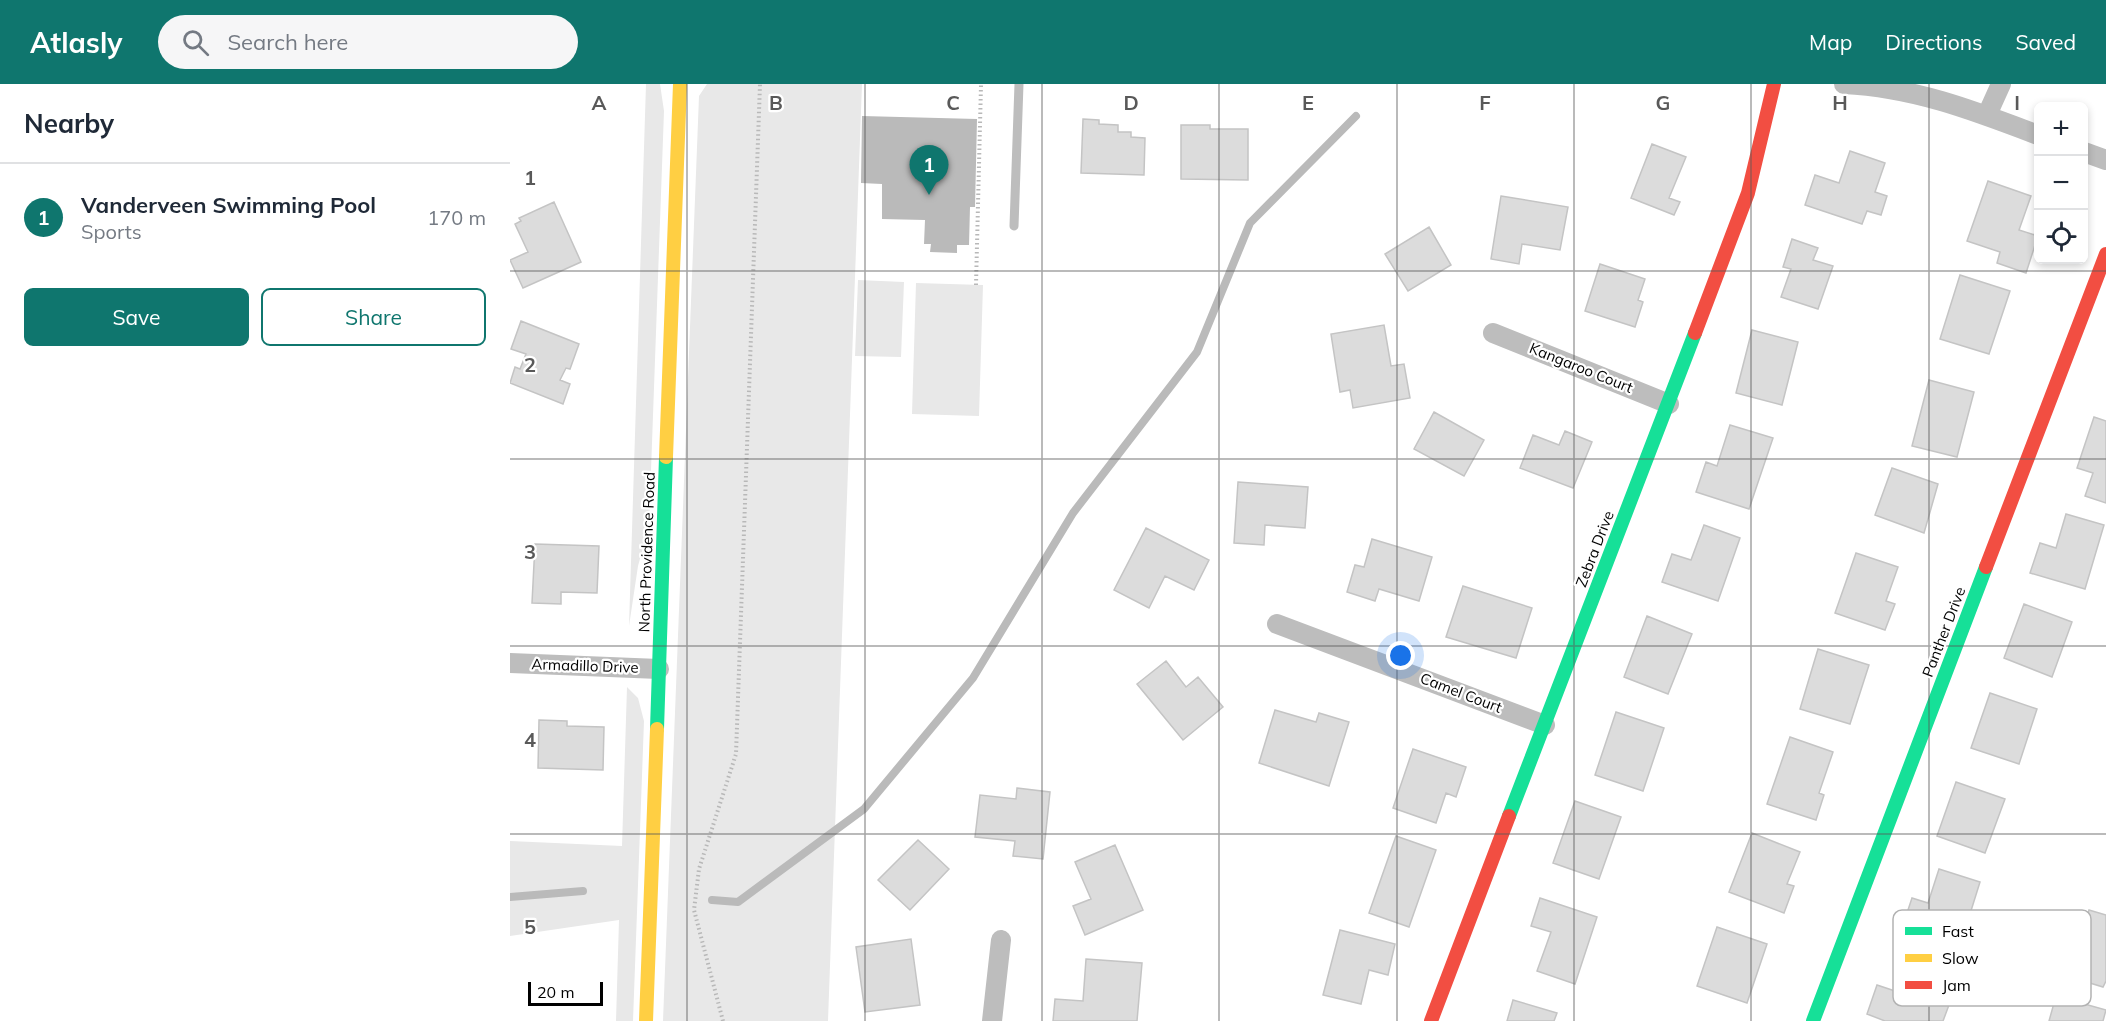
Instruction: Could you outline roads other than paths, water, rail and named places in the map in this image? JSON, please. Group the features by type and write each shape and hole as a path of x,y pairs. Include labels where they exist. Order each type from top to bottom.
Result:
{"street":[{"name":"North Providence Road","path":"646,1021 680,84"},
{"name":"Zebra Drive","path":"1431,1021 1748,193 1774,84"},
{"path":"1844,84 1926,96 1987,115 2034,133"},
{"path":"1987,115 2001,84"},
{"path":"2088,153 2106,160"},
{"name":"Panther Drive","path":"1812,1021 2106,254"},
{"name":"Kangaroo Court","path":"1493,333 1669,404"},
{"name":"Camel Court","path":"1277,624 1545,725"},
{"name":"Armadillo Drive","path":"510,663 659,669"},
{"path":"992,1021 1001,940"}],"lane":[{"path":"1014,226 1019,84"}],"waterway":[{"path":"712,900 738,902 864,809 973,678 1073,513 1197,352 1250,223 1356,116"},
{"path":"510,897 583,891"}],"place":[{"name":"Vanderveen Swimming Pool","path":"929,195"}]}
